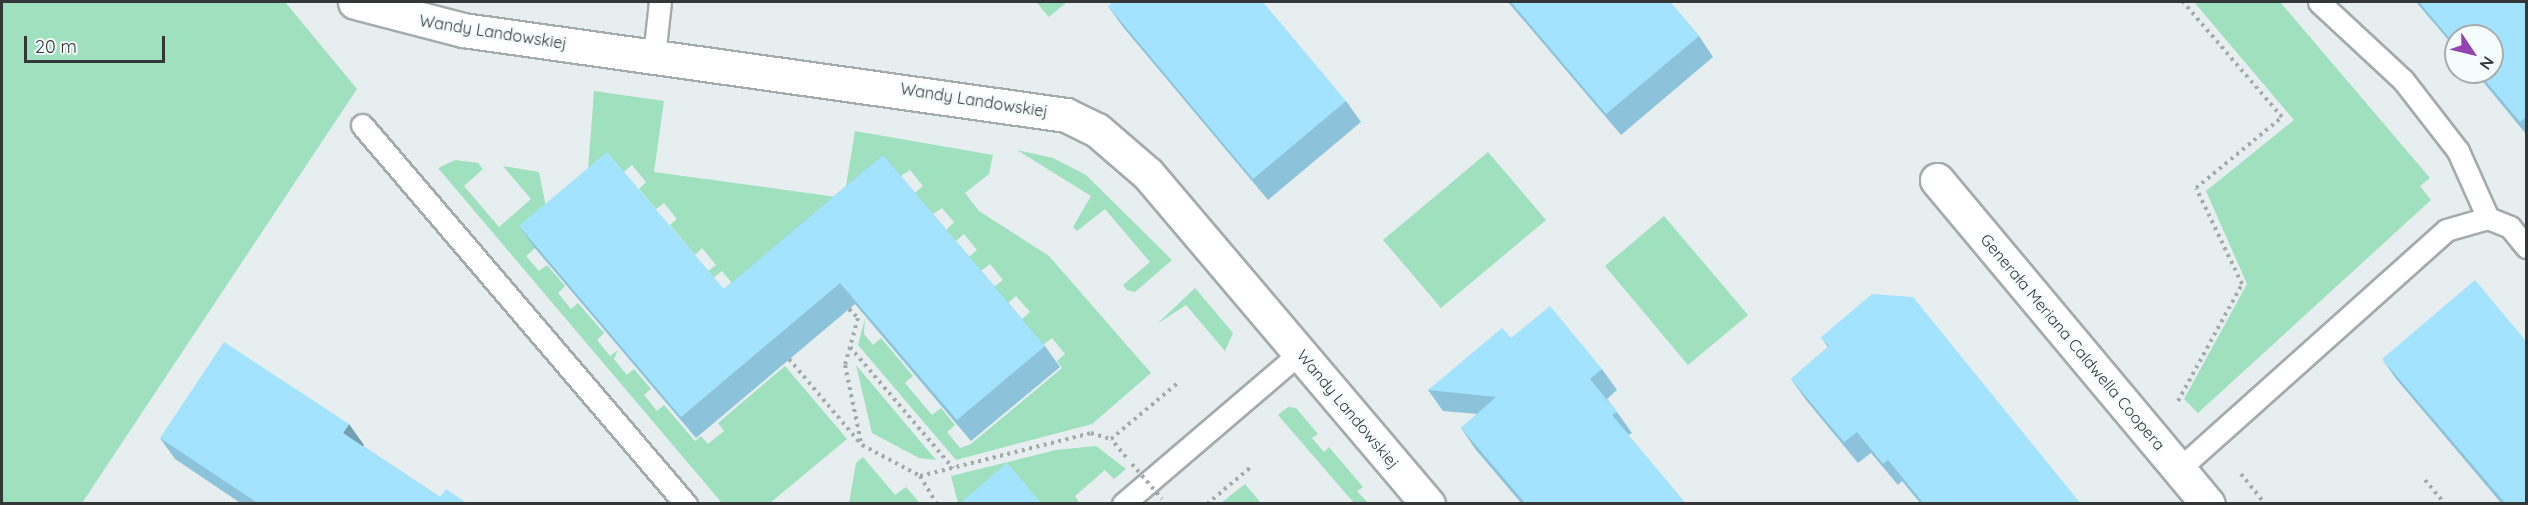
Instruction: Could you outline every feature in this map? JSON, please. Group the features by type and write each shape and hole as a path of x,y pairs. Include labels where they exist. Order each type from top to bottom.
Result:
{"street":[{"name":"Wandy Landowskiej","path":"355,2 420,22 1066,115 1097,130 1148,174 1428,504"},
{"name":"Generała Meriana Caldwella Coopera","path":"1937,180 2208,504"}],"lane":[{"path":"654,56 660,2"},
{"path":"2319,2 2403,80 2458,151 2488,218"},
{"path":"362,125 686,504"},
{"path":"2179,469 2446,230 2488,218 2510,227 2526,247"},
{"path":"1123,504 1300,353"}],"path":[{"path":"2178,401 2242,284 2196,188 2282,117 2183,2"},
{"path":"849,309 858,318 845,365 862,445"},
{"path":"850,346 953,468"},
{"path":"789,359 862,445 920,476 938,504"},
{"path":"1111,439 1179,382"},
{"path":"920,476 1091,433 1111,439 1161,499"},
{"path":"1207,504 1251,467"},
{"path":"2425,480 2445,504"}],"green space":[{"path":"2,2 285,2 357,89 82,503 2,503"},
{"path":"1036,2 1067,2 1049,17"},
{"path":"2194,2 2280,2 2430,178 2420,186 2431,200 2198,413 2184,399 2247,284 2206,191 2294,120"},
{"path":"594,91 664,101 654,172 844,198 855,131 993,155 989,174 965,193 979,211 1049,256 1151,373 1092,424 956,460 858,345 865,318 864,334 873,345 881,338 913,376 905,383 932,415 941,408 955,425 947,432 960,448 971,444 1062,368 1057,361 1065,354 1052,338 1043,345 1021,320 1030,312 1016,296 1008,303 994,287 1003,280 990,264 981,271 969,257 977,250 964,234 956,241 946,230 954,222 942,208 933,214 915,193 923,186 910,170 735,287 722,271 713,278 708,271 716,265 702,248 695,255 670,225 677,219 664,203 656,209 639,189 646,182 632,165 526,256 539,271 547,265 565,286 558,293 571,309 578,303 604,333 597,340 610,356 618,350 614,359 627,375 634,369 651,389 644,395 657,411 664,405 695,441 701,436 708,444 724,431 718,423 785,366 847,439 770,503 722,503 438,168 455,160 478,163 483,169 464,186 499,227 531,199 503,166 539,172 546,207 588,170"},
{"path":"1017,150 1053,158 1086,175 1172,260 1135,292 1127,290 1123,285 1150,262 1105,209 1077,231 1073,227 1091,196"},
{"path":"1488,152 1546,220 1441,308 1383,240"},
{"path":"1664,216 1748,315 1688,365 1605,266"},
{"path":"1195,288 1233,333 1225,351 1186,305 1157,324"},
{"path":"856,365 936,460 919,458 872,433"},
{"path":"1288,407 1296,408 1318,434 1312,438 1324,452 1329,447 1363,487 1357,491 1368,503 1354,503 1278,415"},
{"path":"1096,446 1126,469 1114,479 1105,470 1075,496 1080,504 958,503 951,476 1056,450"},
{"path":"863,457 895,495 906,487 920,503 849,503 856,463"},
{"path":"1245,484 1261,503 1221,503"}],"building":[{"path":"1113,2 1263,2 1346,101 1253,179 1108,6"},
{"path":"1511,2 1670,2 1699,36 1606,114"},
{"path":"2419,2 2526,2 2526,117 2520,122 2488,84 2504,84 2504,24 2444,24 2444,32"},
{"path":"607,152 724,289 883,155 1045,346 957,420 840,283 681,417 519,226"},
{"path":"2475,280 2526,341 2526,504 2506,504 2382,359"},
{"path":"1872,294 1913,297 2081,504 1924,504 1888,460 1883,464 1857,432 1844,442 1791,379 1829,346 1821,337"},
{"path":"1550,306 1602,369 1590,379 1617,412 1612,415 1686,504 1526,504 1461,428 1496,397 1428,390 1502,328 1511,338"},
{"path":"224,342 349,424 343,433 440,497 446,489 468,504 259,504 160,438"},
{"path":"1007,463 1042,504 959,504"}]}
